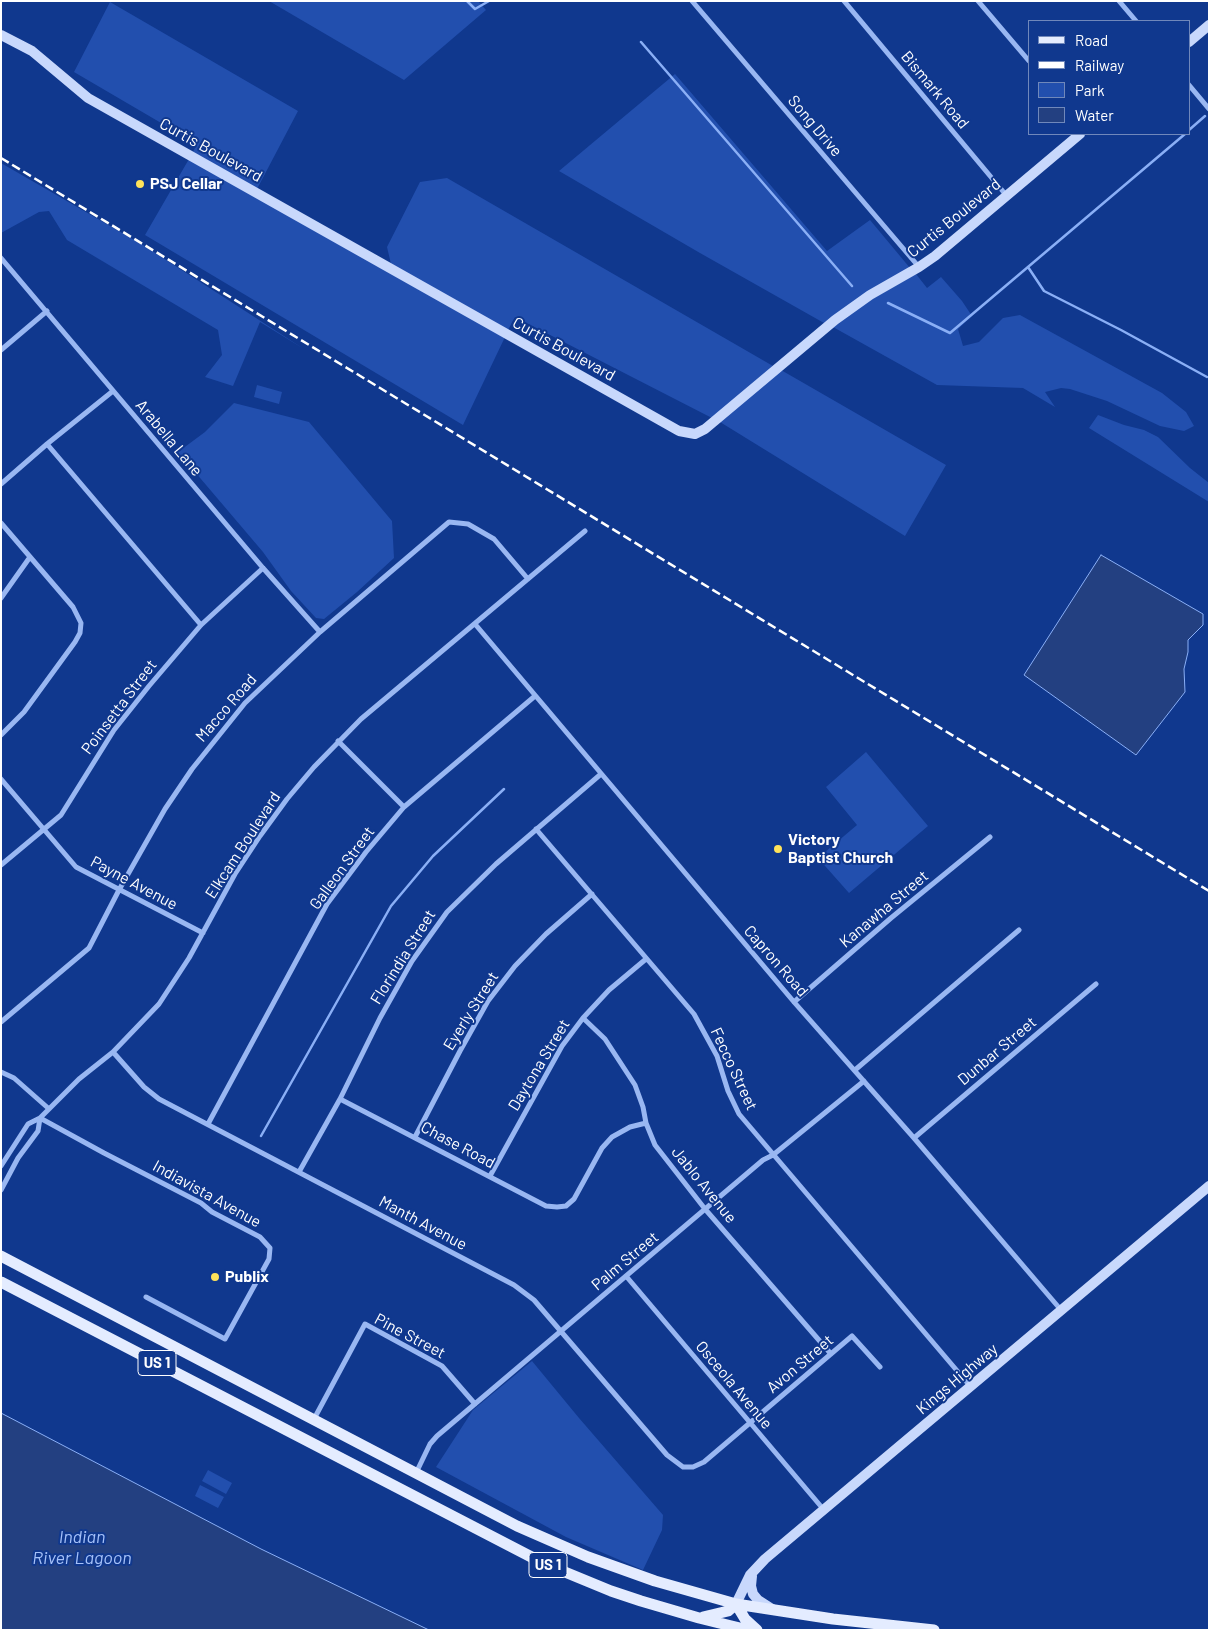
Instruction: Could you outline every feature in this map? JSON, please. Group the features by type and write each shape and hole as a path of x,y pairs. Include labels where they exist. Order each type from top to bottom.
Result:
{"main road":[{"name":"US 1","path":"1,1256 517,1526 588,1558 655,1581 736,1604 833,1619 934,1630"},
{"name":"US 1","path":"1,1282 543,1563 611,1591 699,1618 748,1630"},
{"path":"699,1618 728,1611 736,1604 745,1619 757,1630"}],"street":[{"name":"Song Drive","path":"692,1 919,267"},
{"name":"Bismark Road","path":"844,1 1006,195"},
{"path":"978,1 1028,60"},
{"path":"1119,1 1135,20"},
{"path":"1190,41 1209,25"},
{"name":"Curtis Boulevard","path":"1,35 32,51 88,98 679,431 694,434 705,429 835,320 870,295 919,267 1079,135"},
{"path":"1190,86 1209,109"},
{"name":"Arabella Lane","path":"1,258 263,568 320,632"},
{"path":"1,350 47,311"},
{"path":"1,484 113,391"},
{"path":"47,444 201,625"},
{"name":"Macco Road","path":"1,1022 89,948 119,890 165,809 192,768 222,730 269,678 449,522 468,524 494,539 528,579"},
{"path":"1,523 73,607 81,623 80,633 24,712 1,734"},
{"name":"Elkcam Boulevard","path":"1,1166 28,1124 40,1118 79,1079 113,1052 159,1004 174,984 235,874 260,836 287,799 338,741 585,532"},
{"path":"1,598 30,557"},
{"name":"Poinsetta Street","path":"1,865 61,815 114,730 149,686 201,625 263,568"},
{"name":"Capron Road","path":"475,624 794,1002 914,1138 1061,1311"},
{"name":"Galleon Street","path":"208,1124 327,904 366,852 404,807 534,696"},
{"path":"338,741 404,807"},
{"name":"Florindia Street","path":"299,1172 340,1099 398,986 412,962 447,912 496,864 600,774"},
{"name":"Payne Avenue","path":"1,779 76,867 203,933"},
{"name":"Fecco Street","path":"536,829 694,1014 717,1056 728,1091 739,1114 971,1386"},
{"name":"Kanawha Street","path":"794,1002 891,918 990,837"},
{"name":"Eyerly Street","path":"415,1137 488,1002 521,960 546,934 592,894"},
{"path":"855,1070 1019,930"},
{"name":"Daytona Street","path":"490,1176 562,1046 583,1018 609,990 646,959"},
{"name":"Dunbar Street","path":"914,1138 1096,984"},
{"name":"Jablo Avenue","path":"583,1018 605,1039 635,1085 643,1107 646,1123 655,1145 706,1209 831,1354"},
{"name":"Manth Avenue","path":"113,1052 144,1087 159,1099 514,1285 534,1300 667,1455 683,1467"},
{"path":"1,1072 14,1078 48,1108"},
{"name":"Palm Street","path":"416,1473 430,1444 437,1436 763,1160 773,1155 864,1081"},
{"name":"Chase Road","path":"340,1099 546,1206 557,1207 566,1206 574,1199 602,1148 612,1136 630,1127 646,1123"},
{"name":"Elkcam Boulevard","path":"1,1190 18,1158 38,1131 40,1118"},
{"name":"Indiavista Avenue","path":"40,1118 202,1203 212,1212 260,1238 270,1248 269,1259 225,1339 146,1296"},
{"name":"Kings Highway","path":"736,1604 752,1572 765,1559 1209,1186"},
{"name":"Osceola Avenue","path":"626,1276 824,1510"},
{"name":"Pine Street","path":"314,1419 365,1324 442,1366 475,1404"},
{"name":"Avon Street","path":"683,1467 694,1468 704,1462 852,1336 880,1367"},
{"path":"752,1572 751,1586 753,1594 758,1600 775,1611"}],"green space":[{"path":"269,1 478,1 486,10 404,80"},
{"path":"110,2 298,111 257,189 193,152 197,144 74,72"},
{"path":"675,74 827,251 870,220 910,268 824,323 559,171"},
{"path":"189,159 505,337 463,425 145,235"},
{"path":"1,163 143,245 304,349 260,322 233,386 205,377 222,355 218,330 67,240 49,211 39,212 1,233"},
{"path":"447,178 773,366 712,418 515,317 508,330 391,264 387,247 420,182"},
{"path":"916,274 927,288 941,277 962,301 972,316 958,329 963,346 979,342 1003,318 1020,315 1162,393 1186,412 1194,426 1184,431 1160,426 1107,401 1070,389 1061,388 1045,392 1055,407 1023,388 937,385 833,327 872,299"},
{"path":"781,370 946,465 905,536 720,422"},
{"path":"257,385 282,392 279,404 254,397"},
{"path":"234,403 309,422 392,521 394,558 324,619 316,618 291,591 263,552 178,452 205,432"},
{"path":"1098,415 1144,430 1158,437 1190,468 1209,483 1209,502 1089,428"},
{"path":"866,752 928,826 849,893 818,858 857,825 826,787"},
{"path":"532,1361 663,1515 662,1530 643,1570 566,1537 436,1467 473,1410"},
{"path":"208,1470 232,1483 226,1494 202,1481"},
{"path":"200,1485 224,1497 218,1508 195,1496"}],"water":[{"path":"1101,555 1203,614 1203,625 1188,640 1188,652 1184,669 1185,692 1136,755 1024,675"},
{"name":"Indian River Lagoon","path":"1,1413 261,1549 429,1630 1,1630"}],"waterway":[{"path":"467,1 475,9 489,1"},
{"path":"641,42 852,286"},
{"path":"1190,129 1205,116"},
{"path":"888,303 950,333 1184,135"},
{"path":"1028,267 1044,291 1207,377"},
{"path":"261,1136 391,906 433,856 504,789"}],"railway":[{"path":"1,158 1209,891"}],"place":[{"name":"PSJ Cellar","path":"140,184"},
{"name":"Victory Baptist Church","path":"778,849"},
{"name":"Publix","path":"215,1277"}]}
